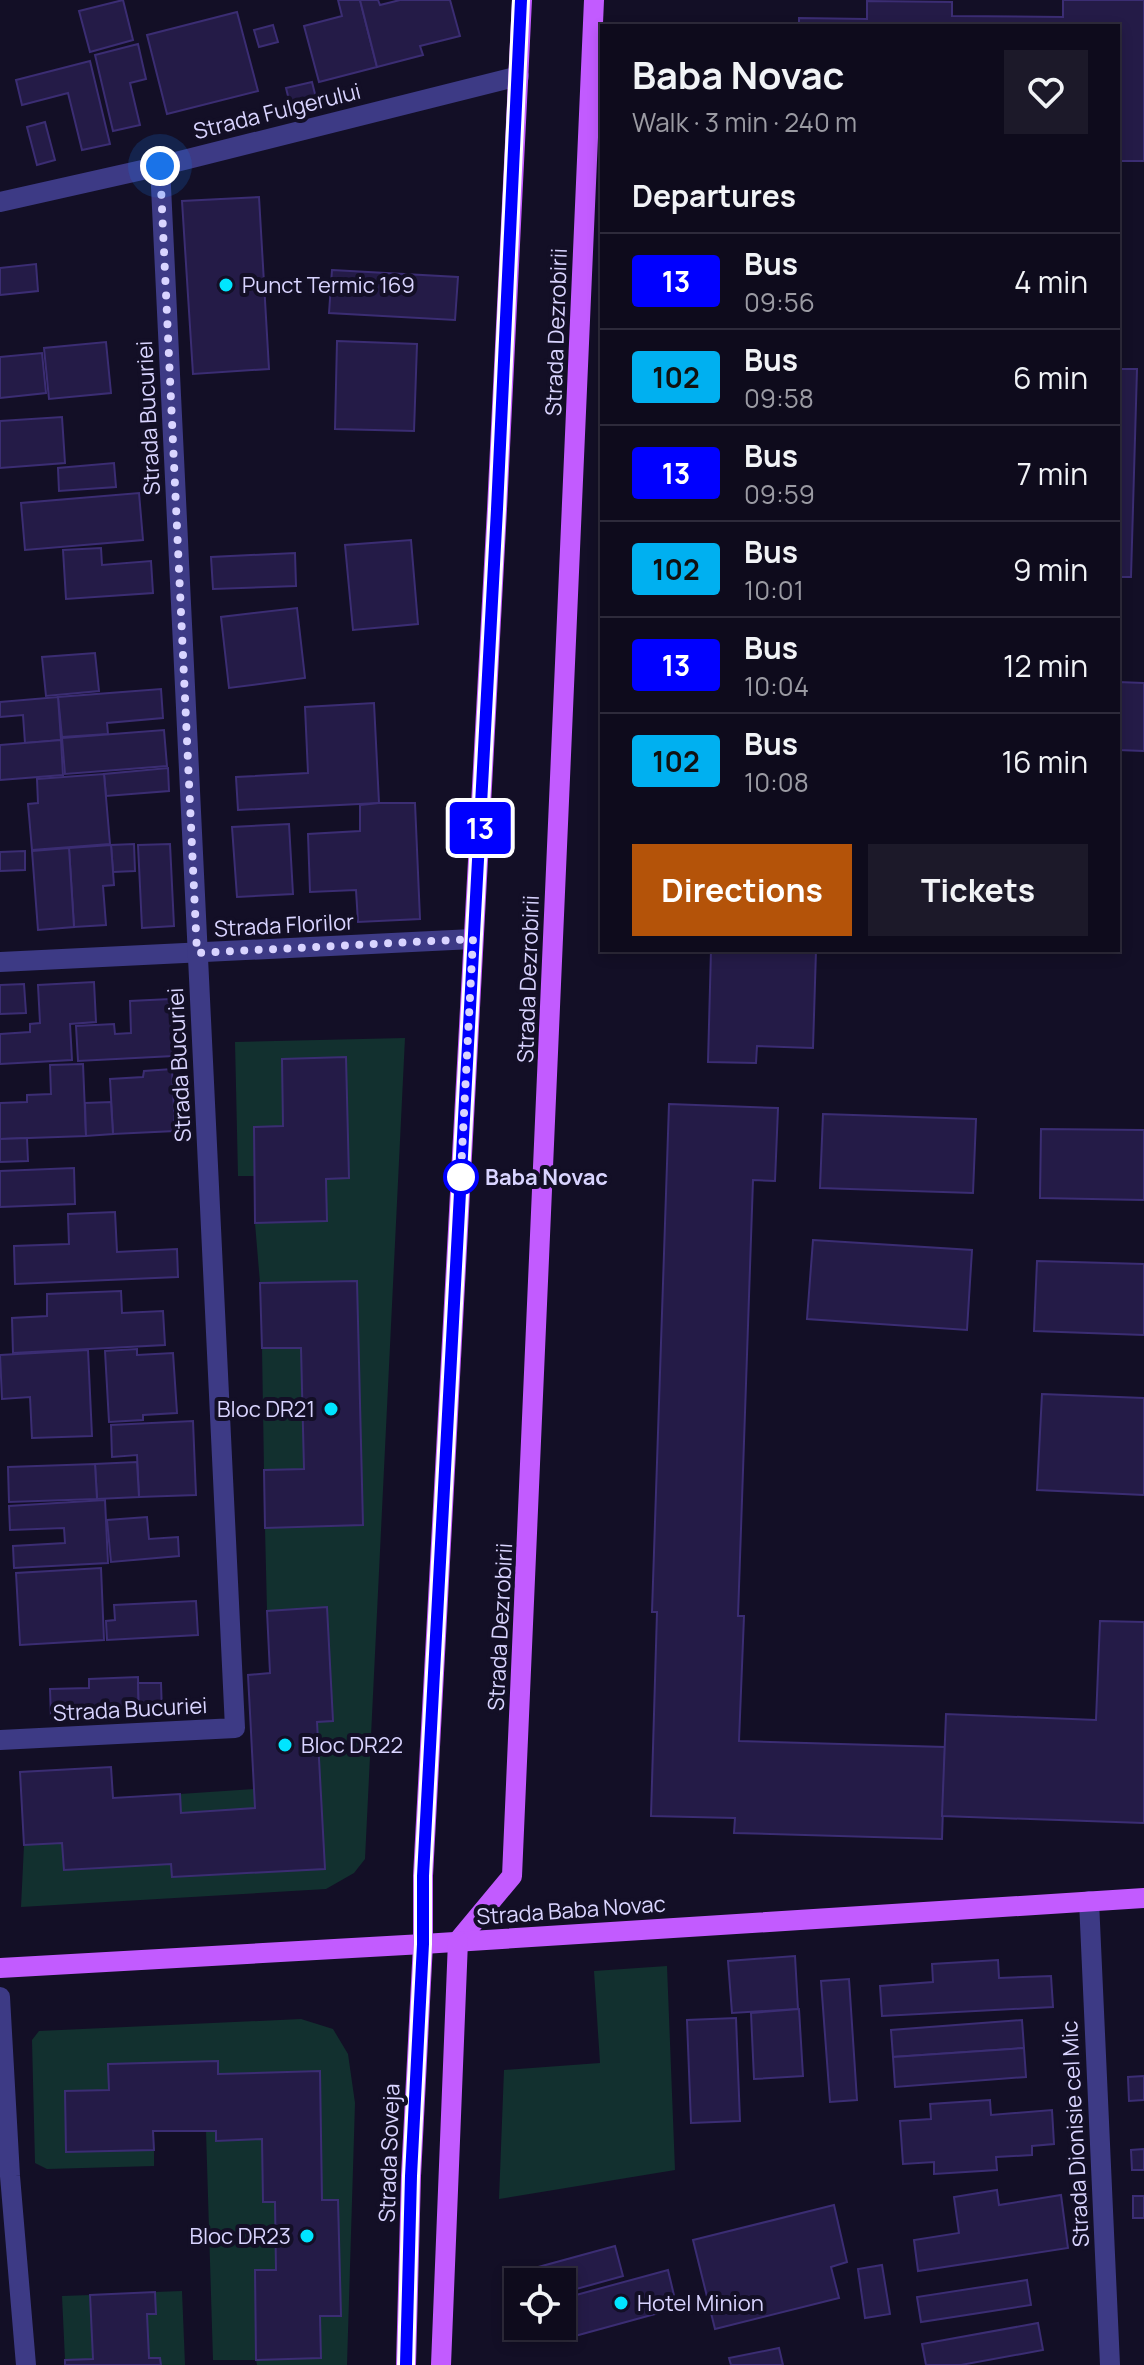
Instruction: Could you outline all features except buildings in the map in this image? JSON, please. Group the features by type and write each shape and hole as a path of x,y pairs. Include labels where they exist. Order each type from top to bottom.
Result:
{"main road":[{"path":"423,1944 423,1876 522,0"},
{"name":"Strada Dezrobirii","path":"458,1941 512,1876 594,0"},
{"name":"Strada Baba Novac","path":"0,1968 1144,1898"},
{"path":"441,2365 458,1941"},
{"name":"Strada Soveja","path":"406,2365 411,2176 423,1944"}],"street":[{"name":"Strada Fulgerului","path":"0,202 160,166 519,76"},
{"name":"Strada Bucuriei","path":"0,1740 235,1728 160,166"},
{"name":"Strada Florilor","path":"0,962 473,939"},
{"name":"Strada Dionisie cel Mic","path":"1089,1901 1110,2365"},
{"path":"0,1997 10,2176 26,2365"}],"green space":[{"path":"405,1038 365,1859 354,1873 326,1889 21,1907 24,1845 62,1843 64,1870 171,1864 172,1877 325,1869 317,1722 333,1721 326,1607 267,1611 265,1528 363,1525 357,1282 260,1283 255,1223 327,1221 326,1179 349,1178 346,1058 282,1059 283,1126 254,1127 255,1176 238,1176 235,1042"},
{"path":"262,1348 301,1348 304,1469 264,1470"},
{"path":"254,1789 255,1808 181,1813 180,1794"},
{"path":"667,1966 675,2170 499,2199 504,2070 600,2063 594,1971"},
{"path":"301,2019 333,2029 348,2054 355,2103 347,2365 257,2365 256,2360 321,2358 320,2316 341,2315 338,2200 322,2200 320,2071 218,2074 217,2061 109,2064 109,2090 154,2150 154,2166 47,2169 35,2163 32,2040 39,2031"},
{"path":"206,2131 216,2131 216,2140 262,2139 275,2202 276,2270 255,2271 256,2360 213,2360"},
{"path":"182,2291 185,2365 161,2365 160,2358 149,2358 147,2314 156,2313 155,2292"},
{"path":"90,2295 93,2359 65,2360 62,2296"}],"bus line":[{"name":"13","path":"406,2365 423,1876 497,509 521,0"}],"place":[{"name":"Punct Termic 169","path":"226,285"},
{"name":"Baba Novac","path":"461,1177"},
{"name":"Bloc DR21","path":"331,1409"},
{"name":"Bloc DR22","path":"285,1745"},
{"name":"Bloc DR23","path":"307,2236"},
{"name":"Hotel Minion","path":"621,2303"}],"route":[{"path":"160,166 197,953 473,939 460,1191 461,1177"}]}
